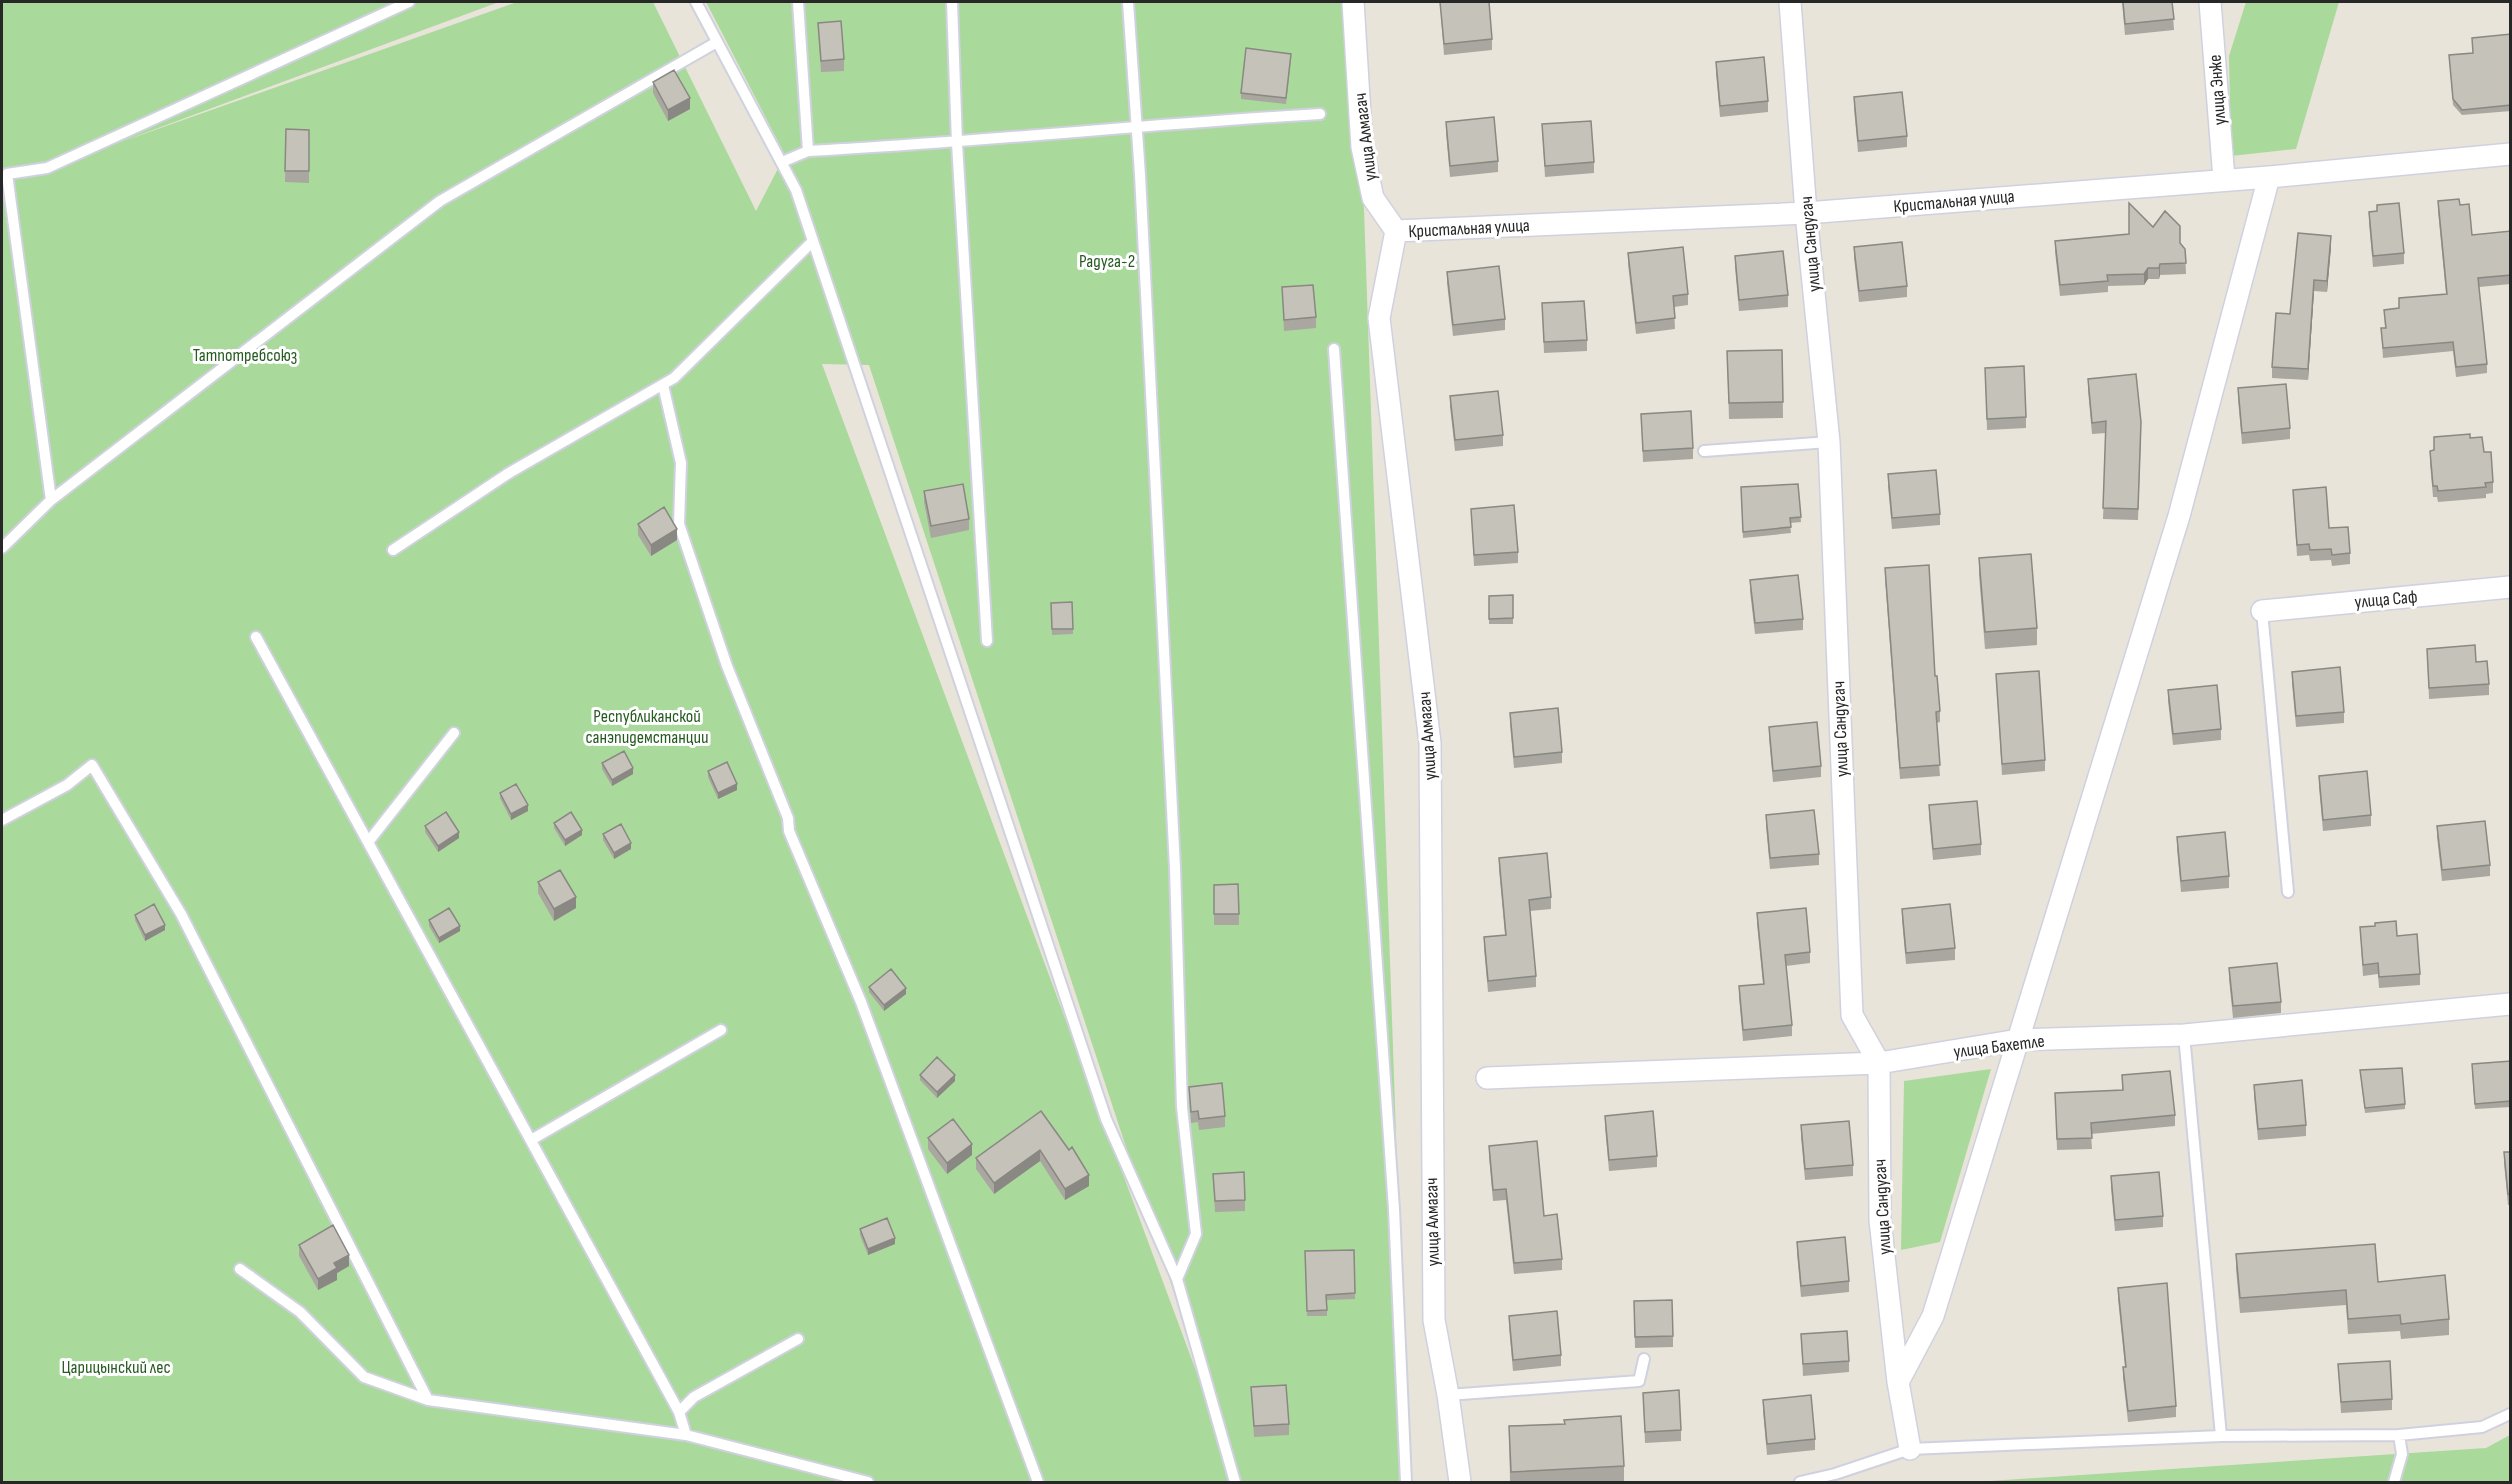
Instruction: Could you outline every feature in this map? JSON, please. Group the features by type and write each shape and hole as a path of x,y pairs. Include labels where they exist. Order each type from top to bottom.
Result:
{"street":[{"name":"улица Алмагач","path":"1353,2 1362,147 1372,198 1396,231 1379,318 1430,743 1434,1320 1448,1395 1460,1482"},
{"name":"улица Сандугач","path":"1790,2 1806,213 1829,442 1852,1015 1879,1063 1880,1220 1898,1382 1910,1449"},
{"name":"улица Энже","path":"2210,2 2224,179"},
{"name":"Кристальная улица","path":"1396,231 1806,213 2269,177 2511,154"},
{"path":"1898,1382 1933,1316 2180,516 2269,177"},
{"name":"улица Саф","path":"2262,611 2511,587"},
{"name":"улица Бахетле","path":"1487,1078 1879,1063 2018,1040 2184,1035 2511,1004"}],"lane":[{"path":"51,500 7,174 47,168 409,2"},
{"path":"696,2 796,189 1106,1119 1177,1279 1234,1482"},
{"path":"798,2 808,151"},
{"path":"952,2 957,143 987,641"},
{"path":"1128,2 1137,125 1175,868 1182,1107 1196,1234 1177,1279"},
{"path":"2,548 51,500 440,201 717,42"},
{"path":"782,162 808,151 957,143 1137,125 1320,114"},
{"path":"393,550 509,473 674,378 813,241"},
{"path":"1334,349 1394,1209 1406,1482"},
{"path":"663,385 681,463 679,524 690,559 727,666 788,818 789,831 861,1002 1038,1482"},
{"path":"1704,451 1829,442"},
{"path":"2262,611 2288,892"},
{"path":"256,637 679,1412 686,1435"},
{"path":"369,841 454,733"},
{"path":"2,820 67,785 92,765 181,914 428,1400"},
{"path":"531,1140 721,1030"},
{"path":"2184,1035 2221,1436"},
{"path":"240,1269 300,1312 364,1377 428,1400 686,1435 868,1482"},
{"path":"679,1412 694,1397 798,1339"},
{"path":"1448,1395 1638,1381 1644,1359"},
{"path":"1800,1482 1835,1478 1910,1449 2221,1436 2399,1435 2482,1427 2511,1414"},
{"path":"2394,1482 2402,1454 2399,1435"}],"green space":[{"path":"2,2 499,2 115,144 517,2 653,2 756,211 785,155 706,2 1349,2 1364,209 1408,1482 2,1482","holes":["822,364 869,365 1219,1430"]},
{"path":"2246,2 2339,2 2296,149 2231,156 2229,56"},
{"path":"1991,1069 1940,1242 1901,1250 1904,1081"},
{"path":"2510,1435 2510,1482 1975,1482 2486,1448"}],"building":[{"path":"1440,2 1489,2 1492,39 1444,44"},
{"path":"2123,2 2172,2 2174,19 2125,24"},
{"path":"841,21 844,59 821,61 818,23"},
{"path":"2511,34 2511,105 2462,110 2453,99 2449,55 2473,53 2472,38"},
{"path":"1246,48 1291,54 1286,98 1241,93"},
{"path":"1764,57 1768,101 1720,106 1716,62"},
{"path":"674,70 690,98 668,110 653,82"},
{"path":"1902,92 1907,136 1858,141 1854,97"},
{"path":"1494,117 1498,161 1450,166 1446,122"},
{"path":"1591,121 1594,162 1545,166 1542,124"},
{"path":"286,129 309,130 309,171 285,171"},
{"path":"2459,199 2460,205 2469,204 2472,235 2511,231 2511,275 2478,278 2487,364 2456,367 2453,342 2383,348 2381,328 2386,328 2384,310 2399,308 2399,298 2447,294 2438,201"},
{"path":"2129,203 2153,227 2165,211 2180,226 2180,243 2185,249 2186,263 2160,264 2159,268 2148,268 2144,274 2107,275 2108,281 2060,285 2055,241 2129,234"},
{"path":"2399,203 2404,253 2373,256 2369,212 2377,211 2377,205"},
{"path":"2298,233 2331,236 2327,281 2314,280 2308,369 2272,367 2276,313 2290,314"},
{"path":"1902,242 1907,286 1859,291 1854,247"},
{"path":"1683,247 1688,294 1673,296 1675,318 1636,323 1628,253"},
{"path":"1783,251 1788,295 1739,300 1735,256"},
{"path":"1499,266 1505,319 1453,325 1447,272"},
{"path":"1313,285 1316,317 1284,320 1282,287"},
{"path":"1584,301 1587,340 1544,342 1542,303"},
{"path":"1782,350 1783,402 1729,403 1727,351"},
{"path":"2024,366 2026,417 1987,419 1985,368"},
{"path":"2136,374 2141,422 2138,509 2103,508 2106,421 2092,423 2088,379"},
{"path":"2286,384 2290,428 2242,433 2238,388"},
{"path":"1498,391 1503,435 1455,440 1450,396"},
{"path":"1691,411 1693,448 1643,451 1641,414"},
{"path":"2470,434 2470,438 2482,437 2484,452 2491,452 2493,482 2485,483 2486,487 2438,491 2437,486 2433,486 2430,451 2434,450 2434,437"},
{"path":"1936,470 1940,514 1892,518 1888,474"},
{"path":"963,484 969,519 931,526 924,491"},
{"path":"1798,484 1801,517 1790,518 1791,527 1743,532 1741,487"},
{"path":"2326,487 2329,528 2348,527 2350,553 2332,555 2331,549 2310,550 2309,544 2297,545 2293,490"},
{"path":"1514,505 1518,552 1474,555 1471,509"},
{"path":"664,507 677,529 651,545 638,524"},
{"path":"2031,554 2037,628 1985,632 1979,558"},
{"path":"1929,565 1935,676 1937,676 1940,711 1936,712 1940,765 1900,768 1885,568"},
{"path":"1798,575 1803,619 1755,623 1750,580"},
{"path":"1513,595 1513,618 1489,619 1489,596"},
{"path":"1072,602 1073,629 1052,629 1051,603"},
{"path":"2475,645 2476,662 2487,661 2489,684 2429,688 2427,649"},
{"path":"2340,667 2344,712 2296,716 2292,672"},
{"path":"2039,671 2045,760 2002,764 1996,674"},
{"path":"2217,685 2221,729 2173,734 2168,690"},
{"path":"1558,708 1562,752 1514,757 1510,713"},
{"path":"1817,722 1821,766 1773,771 1769,727"},
{"path":"624,751 633,768 612,780 602,763"},
{"path":"727,762 737,784 718,793 708,771"},
{"path":"2367,771 2371,815 2323,820 2319,776"},
{"path":"516,784 528,805 511,814 500,793"},
{"path":"1977,801 1981,844 1933,849 1929,805"},
{"path":"1814,810 1819,854 1770,858 1766,815"},
{"path":"446,812 459,832 438,846 425,826"},
{"path":"571,812 582,830 565,840 554,823"},
{"path":"2485,821 2490,865 2442,870 2437,826"},
{"path":"621,824 631,843 614,853 603,834"},
{"path":"2225,832 2229,876 2181,881 2177,837"},
{"path":"1547,853 1551,897 1529,900 1536,976 1488,981 1484,937 1506,935 1499,858"},
{"path":"560,870 576,897 554,909 538,882"},
{"path":"1238,884 1239,914 1214,914 1214,885"},
{"path":"154,904 165,925 145,935 135,915"},
{"path":"1950,904 1955,948 1906,953 1902,909"},
{"path":"449,908 460,926 439,938 429,920"},
{"path":"1806,908 1810,952 1785,955 1792,1025 1743,1030 1739,986 1764,984 1757,913"},
{"path":"2396,921 2397,936 2417,934 2420,974 2379,977 2378,963 2363,965 2360,927"},
{"path":"2277,963 2281,1002 2233,1006 2229,968"},
{"path":"891,969 906,988 884,1005 869,987"},
{"path":"937,1057 955,1075 937,1092 920,1075"},
{"path":"2511,1061 2511,1101 2475,1104 2472,1064"},
{"path":"2402,1068 2405,1104 2365,1108 2360,1070"},
{"path":"2170,1071 2175,1115 2091,1123 2092,1138 2057,1139 2055,1093 2123,1090 2122,1075"},
{"path":"2302,1080 2306,1125 2258,1129 2254,1085"},
{"path":"1222,1083 1225,1116 1199,1119 1198,1111 1191,1112 1189,1087"},
{"path":"1041,1111 1069,1150 1072,1147 1089,1175 1065,1189 1040,1150 994,1183 976,1158"},
{"path":"1653,1111 1657,1156 1609,1160 1605,1116"},
{"path":"953,1119 972,1144 947,1163 928,1138"},
{"path":"1849,1121 1853,1165 1805,1169 1801,1125"},
{"path":"1537,1141 1544,1216 1557,1214 1562,1259 1514,1263 1506,1189 1493,1190 1489,1146"},
{"path":"2504,1152 2511,1152 2511,1194 2508,1194"},
{"path":"1244,1172 1245,1200 1215,1201 1213,1174"},
{"path":"2159,1172 2163,1216 2115,1220 2111,1176"},
{"path":"887,1218 895,1238 868,1249 860,1229"},
{"path":"333,1225 349,1255 334,1263 337,1268 318,1279 299,1245"},
{"path":"1845,1237 1849,1281 1801,1286 1797,1242"},
{"path":"2375,1244 2378,1282 2445,1275 2449,1319 2401,1324 2400,1315 2348,1319 2346,1290 2240,1298 2236,1254"},
{"path":"1354,1250 1355,1293 1326,1295 1327,1310 1307,1311 1305,1251"},
{"path":"2167,1283 2176,1406 2128,1411 2118,1288"},
{"path":"1672,1300 1673,1336 1635,1337 1634,1301"},
{"path":"1557,1311 1561,1355 1513,1360 1509,1316"},
{"path":"1847,1331 1849,1361 1803,1364 1801,1334"},
{"path":"2390,1361 2392,1399 2341,1402 2338,1364"},
{"path":"1286,1385 1289,1424 1254,1426 1251,1387"},
{"path":"1679,1390 1681,1430 1645,1432 1643,1393"},
{"path":"1811,1395 1815,1439 1767,1444 1763,1400"},
{"path":"1621,1416 1624,1466 1511,1472 1509,1426 1565,1424 1564,1420"}],"park label":[{"name":"Радуга-2","path":"1107,261"},
{"name":"Татпотребсоюз","path":"245,355"},
{"name":"Республиканской санэпидемстанции","path":"647,726"},
{"name":"Царицынский лес","path":"116,1367"}]}
